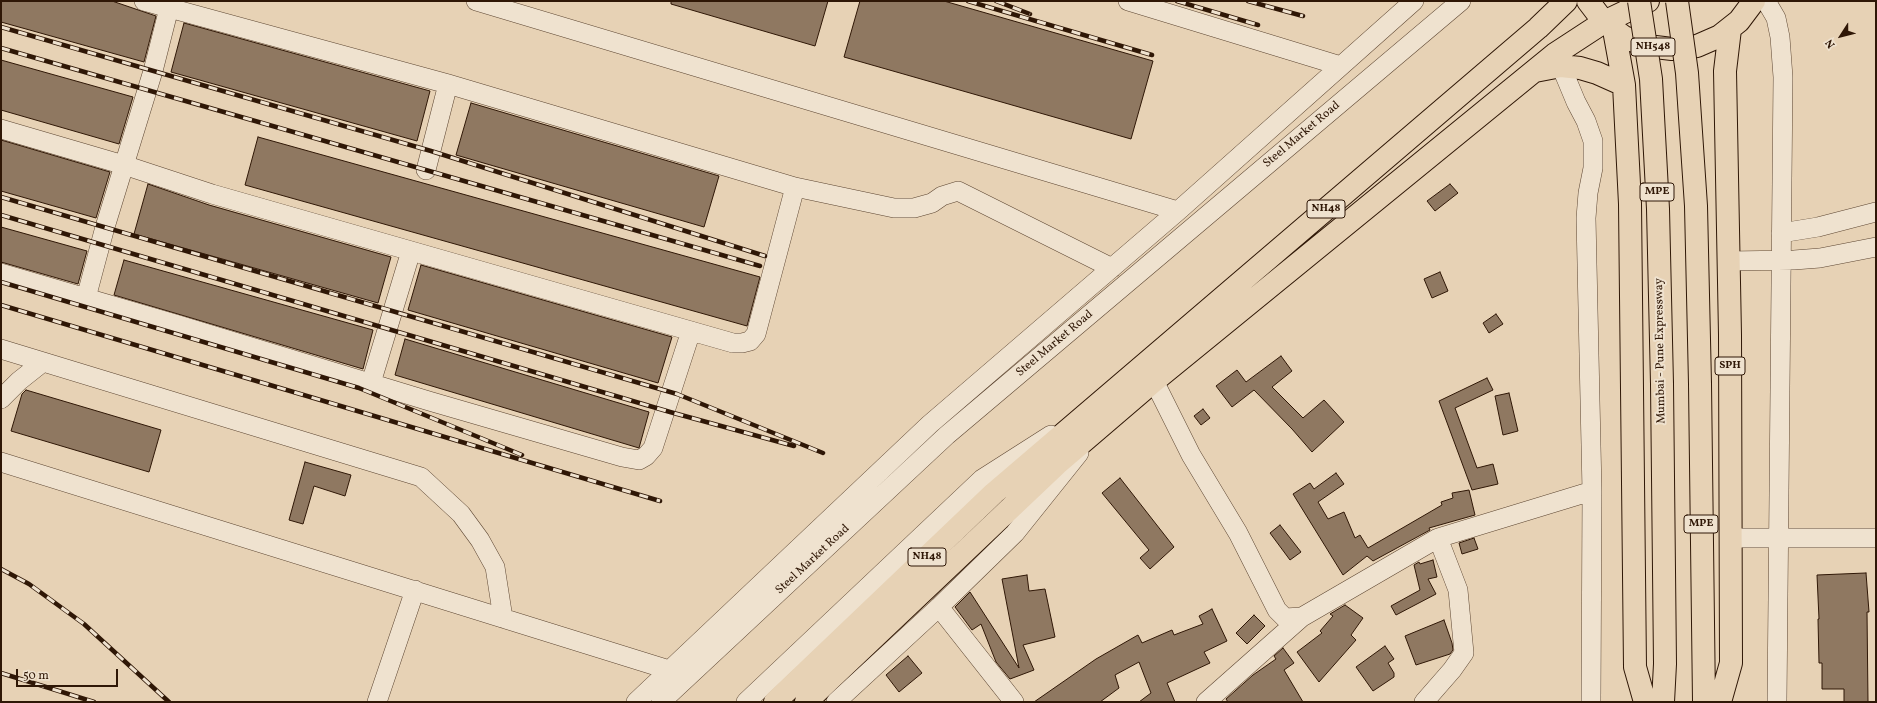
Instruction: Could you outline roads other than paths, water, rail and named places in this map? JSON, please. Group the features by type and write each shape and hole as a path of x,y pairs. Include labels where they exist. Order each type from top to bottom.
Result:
{"highway":[{"name":"NH48","path":"806,702 1057,464 1090,423 1532,33 1566,1"},
{"name":"NH548","path":"1588,1 1609,26 1624,37 1648,46 1672,49 1703,44 1730,29 1739,21 1754,1"},
{"name":"Mumbai - Pune Expressway","path":"1640,1 1651,79 1658,209 1662,384 1665,664 1663,702"},
{"path":"1645,702 1635,667 1630,204 1624,85 1609,26 1648,1"},
{"name":"MPE","path":"1677,1 1687,73 1696,206 1704,702"},
{"name":"NH48","path":"775,702 994,493 1090,423 1154,381 1555,54 1609,26"},
{"name":"SPH","path":"1720,702 1731,663 1729,260 1725,71 1730,29"},
{"path":"1534,72 1561,66 1580,68 1597,73 1624,85"}],"street":[{"path":"144,1 299,42 448,84 796,187 894,208 914,208 932,203 942,196 958,191 1112,268"},
{"path":"476,1 1178,211"},
{"path":"1128,1 1341,66"},
{"name":"Steel Market Road","path":"636,702 930,424 1178,211 1414,1"},
{"name":"Steel Market Road","path":"661,702 947,436 1461,1"},
{"path":"1766,1 1776,18 1780,37 1783,77 1777,702"},
{"path":"86,298 124,165 153,71 169,8"},
{"path":"1561,66 1576,102 1586,121 1593,141 1594,168 1588,193 1586,218 1592,491 1591,702"},
{"path":"426,170 448,84"},
{"path":"1,129 124,165 212,194 691,331 742,343 750,341 756,334 796,187"},
{"path":"1781,233 1818,227 1876,212"},
{"path":"1818,227 1819,263"},
{"path":"1819,263 1876,247"},
{"path":"371,383 411,251"},
{"path":"1729,260 1782,267 1876,257"},
{"path":"1,273 600,451 639,460 646,456 653,448 691,331"},
{"path":"1,349 421,477 461,514 480,540 495,567 503,618"},
{"path":"1,399 19,381 43,362"},
{"path":"1154,381 1187,448 1238,533 1277,610 1285,618 1302,617"},
{"path":"836,702 939,607 1015,533 1090,423"},
{"path":"746,702 982,479 1021,453 1090,423"},
{"path":"1,462 415,590 670,670 688,677"},
{"path":"1206,702 1302,617 1438,538 1592,491"},
{"path":"1424,702 1452,670 1464,653 1458,590 1438,538"},
{"path":"1731,538 1876,538"},
{"path":"377,702 415,590"},
{"path":"939,607 1014,702"}],"railway":[{"path":"968,1 1152,55"},
{"path":"996,1 1030,14"},
{"path":"1177,1 1258,25"},
{"path":"1248,1 1303,16"},
{"path":"1,27 431,151 765,256"},
{"path":"1,48 760,266"},
{"path":"1,197 677,394 823,453"},
{"path":"1,215 670,412 794,446"},
{"path":"1,282 359,388 522,455"},
{"path":"1,305 660,501"},
{"path":"1,569 29,584 84,624 169,702"},
{"path":"1,673 94,702"}]}
